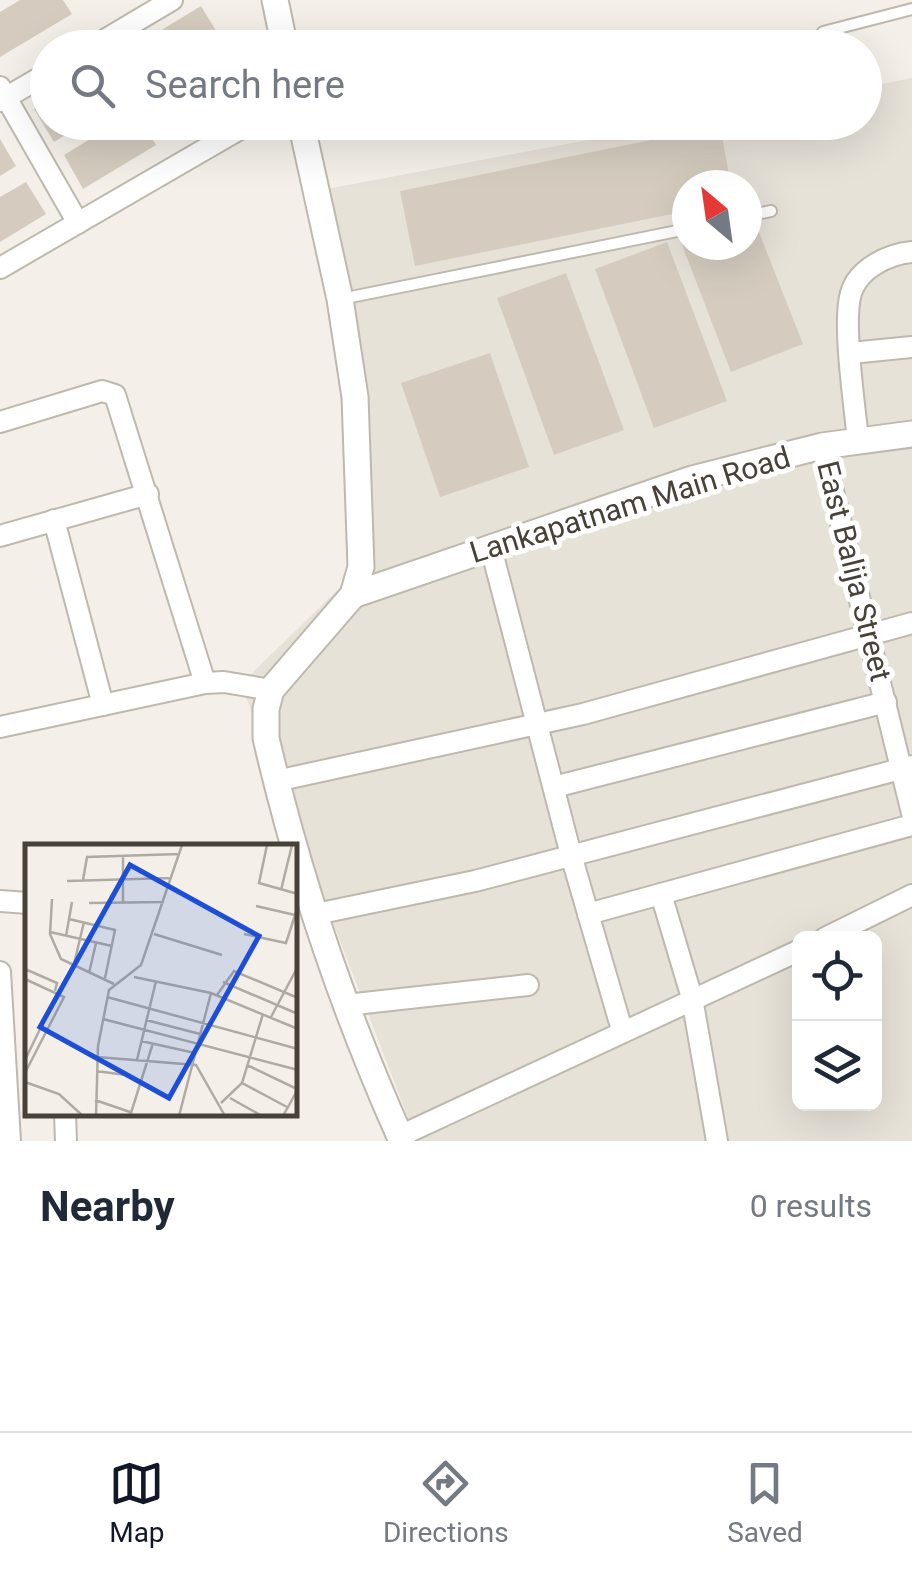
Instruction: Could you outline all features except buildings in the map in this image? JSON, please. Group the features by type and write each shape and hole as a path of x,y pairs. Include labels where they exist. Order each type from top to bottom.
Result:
{"street":[{"path":"121,30 172,0"},
{"path":"275,0 281,30"},
{"path":"30,82 2,95 78,223"},
{"path":"0,268 221,140"},
{"path":"295,844 266,738 266,710 272,690 353,595 361,567 355,397 340,300 305,140"},
{"path":"858,441 848,312 851,290 862,274 878,262 900,252 912,252"},
{"path":"851,353 912,346"},
{"path":"0,422 109,391 120,402 205,683"},
{"name":"Lankapatnam Main Road","path":"353,595 692,480 822,446 912,434"},
{"name":"East Balija Street","path":"822,446 886,702 907,768 912,813"},
{"path":"0,536 148,494"},
{"path":"54,520 103,705"},
{"path":"491,548 571,854 622,1030"},
{"path":"276,781 539,724 912,623"},
{"path":"1,724 205,683 272,690"},
{"path":"554,786 886,702"},
{"path":"316,914 475,881 907,768"},
{"path":"588,914 912,825"},
{"path":"298,854 346,1005 401,1139 622,1030 792,954"},
{"path":"662,894 692,998 717,1141"},
{"path":"839,931 912,895"},
{"path":"0,901 25,902"},
{"path":"0,972 10,1141"},
{"path":"346,1005 528,985"},
{"path":"65,1116 66,1141"}],"lane":[{"path":"831,30 912,9"},
{"path":"762,213 771,211"},
{"path":"340,300 672,232"}],"shaded area":[{"path":"912,78 912,1141 417,1141 241,684 361,567 316,191 588,140 882,140 882,84"}]}
